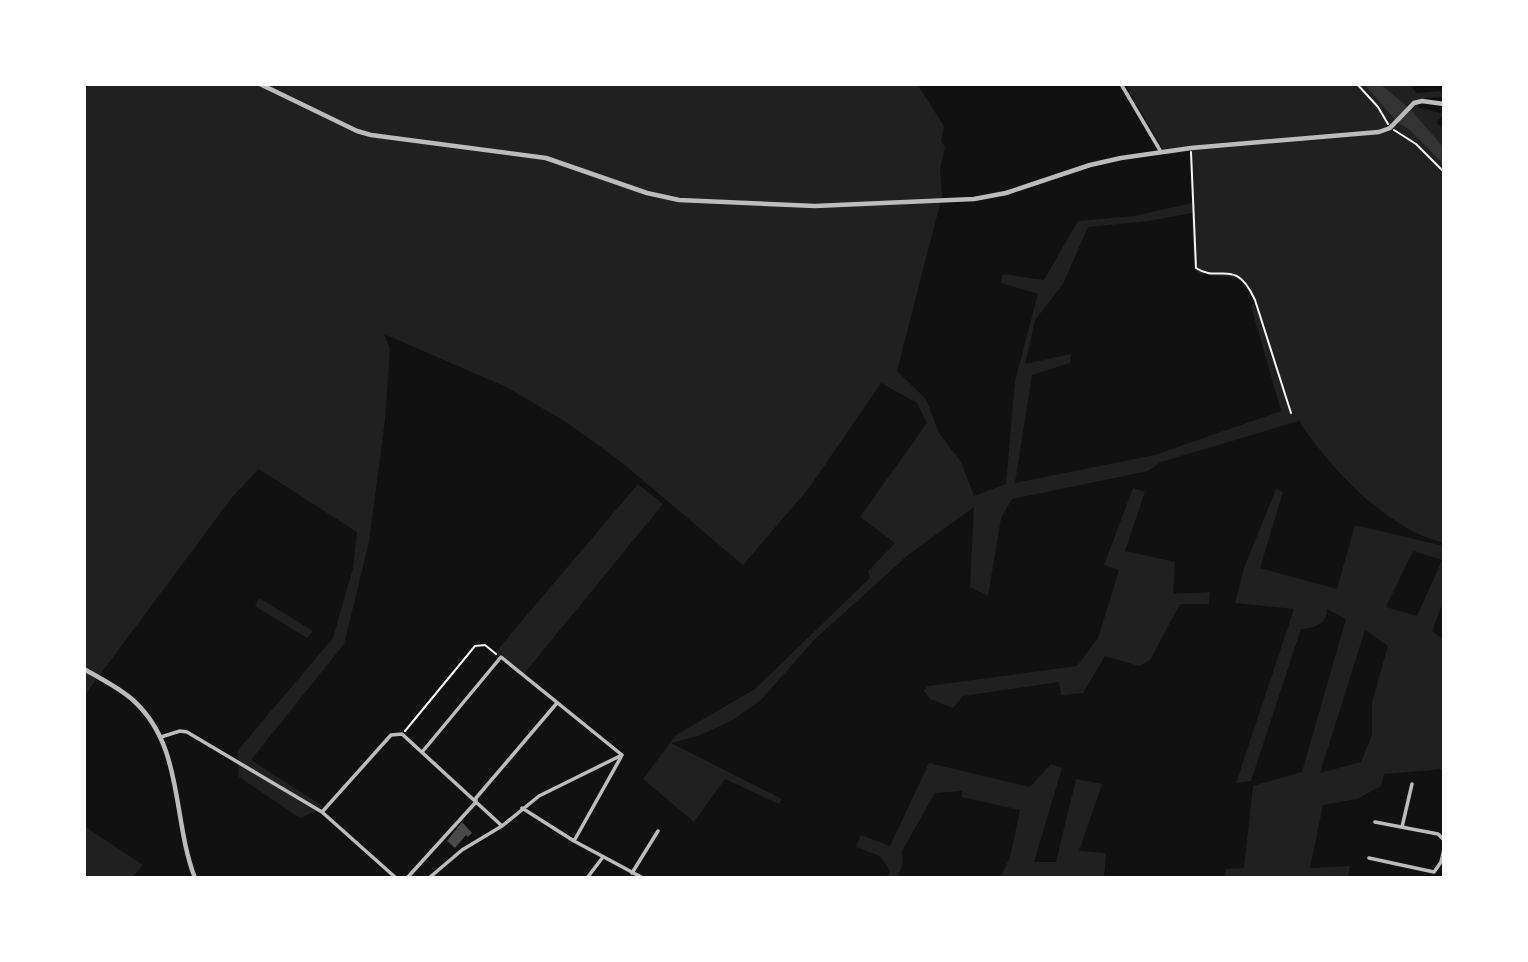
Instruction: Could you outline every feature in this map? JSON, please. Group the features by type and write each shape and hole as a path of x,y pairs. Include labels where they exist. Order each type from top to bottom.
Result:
{"street":[{"path":"260,84 371,135 546,158 647,193 690,201 815,206 974,199 1006,193 1100,163 1161,152 1378,132 1390,128 1413,103 1422,101 1444,104"},
{"path":"1121,84 1161,152"},
{"path":"422,752 501,657 622,755"},
{"path":"84,669 132,699 161,737 171,763 188,858 195,878"},
{"path":"407,878 476,802 476,798 557,703"},
{"path":"161,737 180,731 187,732 321,812 396,878"},
{"path":"321,812 391,735 402,734 502,826"},
{"path":"429,878 462,850 502,826 522,808 561,783 622,755"},
{"path":"574,841 622,755"},
{"path":"1402,827 1412,784"},
{"path":"522,808 574,841 643,878"},
{"path":"1375,822 1438,834 1444,841"},
{"path":"632,873 658,831"},
{"path":"1369,858 1434,872 1444,853"},
{"path":"587,878 603,857"}],"path":[{"path":"1357,84 1378,107 1390,128 1416,144 1444,172"},
{"path":"1191,148 1196,268 1202,272 1229,273 1247,284 1255,300 1291,413"},
{"path":"402,734 475,646 485,645 501,657"}],"shaded area":[{"path":"84,84 917,84 944,126 941,141 945,147 940,169 942,196 897,371 926,399 939,433 961,462 974,496 1006,484 1015,381 1038,294 1001,283 1003,274 1044,280 1078,221 1134,216 1192,203 1189,151 1166,155 1125,84 1410,84 1416,93 1444,91 1444,97 1425,98 1415,103 1420,108 1444,114 1436,122 1444,130 1444,544 1400,524 1367,500 1337,470 1299,421 1161,462 1148,471 1012,499 1001,518 988,596 970,587 974,507 908,555 814,640 761,700 731,721 698,736 671,743 782,799 779,804 725,779 694,822 643,779 676,735 755,689 870,578 868,571 895,543 860,517 927,423 917,403 881,383 809,488 743,565 620,461 566,422 504,386 384,334 390,348 385,420 369,542 344,644 251,760 324,807 300,818 239,777 238,750 333,638 353,568 357,532 259,469 233,496 84,696","holes":["1192,213 1194,269 1200,274 1237,278 1250,290 1255,303 1251,306 1281,411 1155,455 1015,483 1032,375 1070,363 1071,354 1025,364 1035,320 1063,284 1088,227 1149,221"]},
{"path":"1364,84 1380,84 1410,109 1444,148 1444,165 1410,130 1397,122"},
{"path":"638,484 663,504 523,675 501,658 499,660 493,655"},
{"path":"1133,488 1145,492 1125,551 1175,562 1173,594 1210,592 1209,604 1180,604 1150,660 1139,666 1105,656 1083,693 1061,695 1059,682 963,696 953,708 930,699 924,691 928,686 1077,666 1098,638 1119,570 1104,565"},
{"path":"1276,489 1283,492 1260,568 1337,589 1355,525 1444,546 1444,600 1432,631 1444,640 1444,769 1384,774 1381,786 1357,799 1323,805 1310,868 1350,866 1348,878 1224,878 1226,869 1244,868 1253,786 1302,772 1346,619 1327,609 1322,622 1311,628 1301,629 1251,781 1236,783 1294,609 1235,603 1244,568","holes":["1413,551 1442,560 1417,616 1386,607","1365,630 1388,646 1372,702 1372,735 1361,762 1320,773"]},
{"path":"259,598 313,631 307,638 255,606"},
{"path":"929,763 1030,787 1051,764 1062,768 1034,862 1056,862 1076,779 1102,784 1079,851 1106,853 1104,878 1000,878 1010,857 1020,810 962,797 962,791 935,793 902,851 903,863 897,878 886,878 890,871 880,856 856,847 861,835 890,846"},
{"path":"84,826 143,865 132,878 84,878"}],"building":[{"path":"462,822 472,833 468,837 466,835 455,848 447,841"}]}
